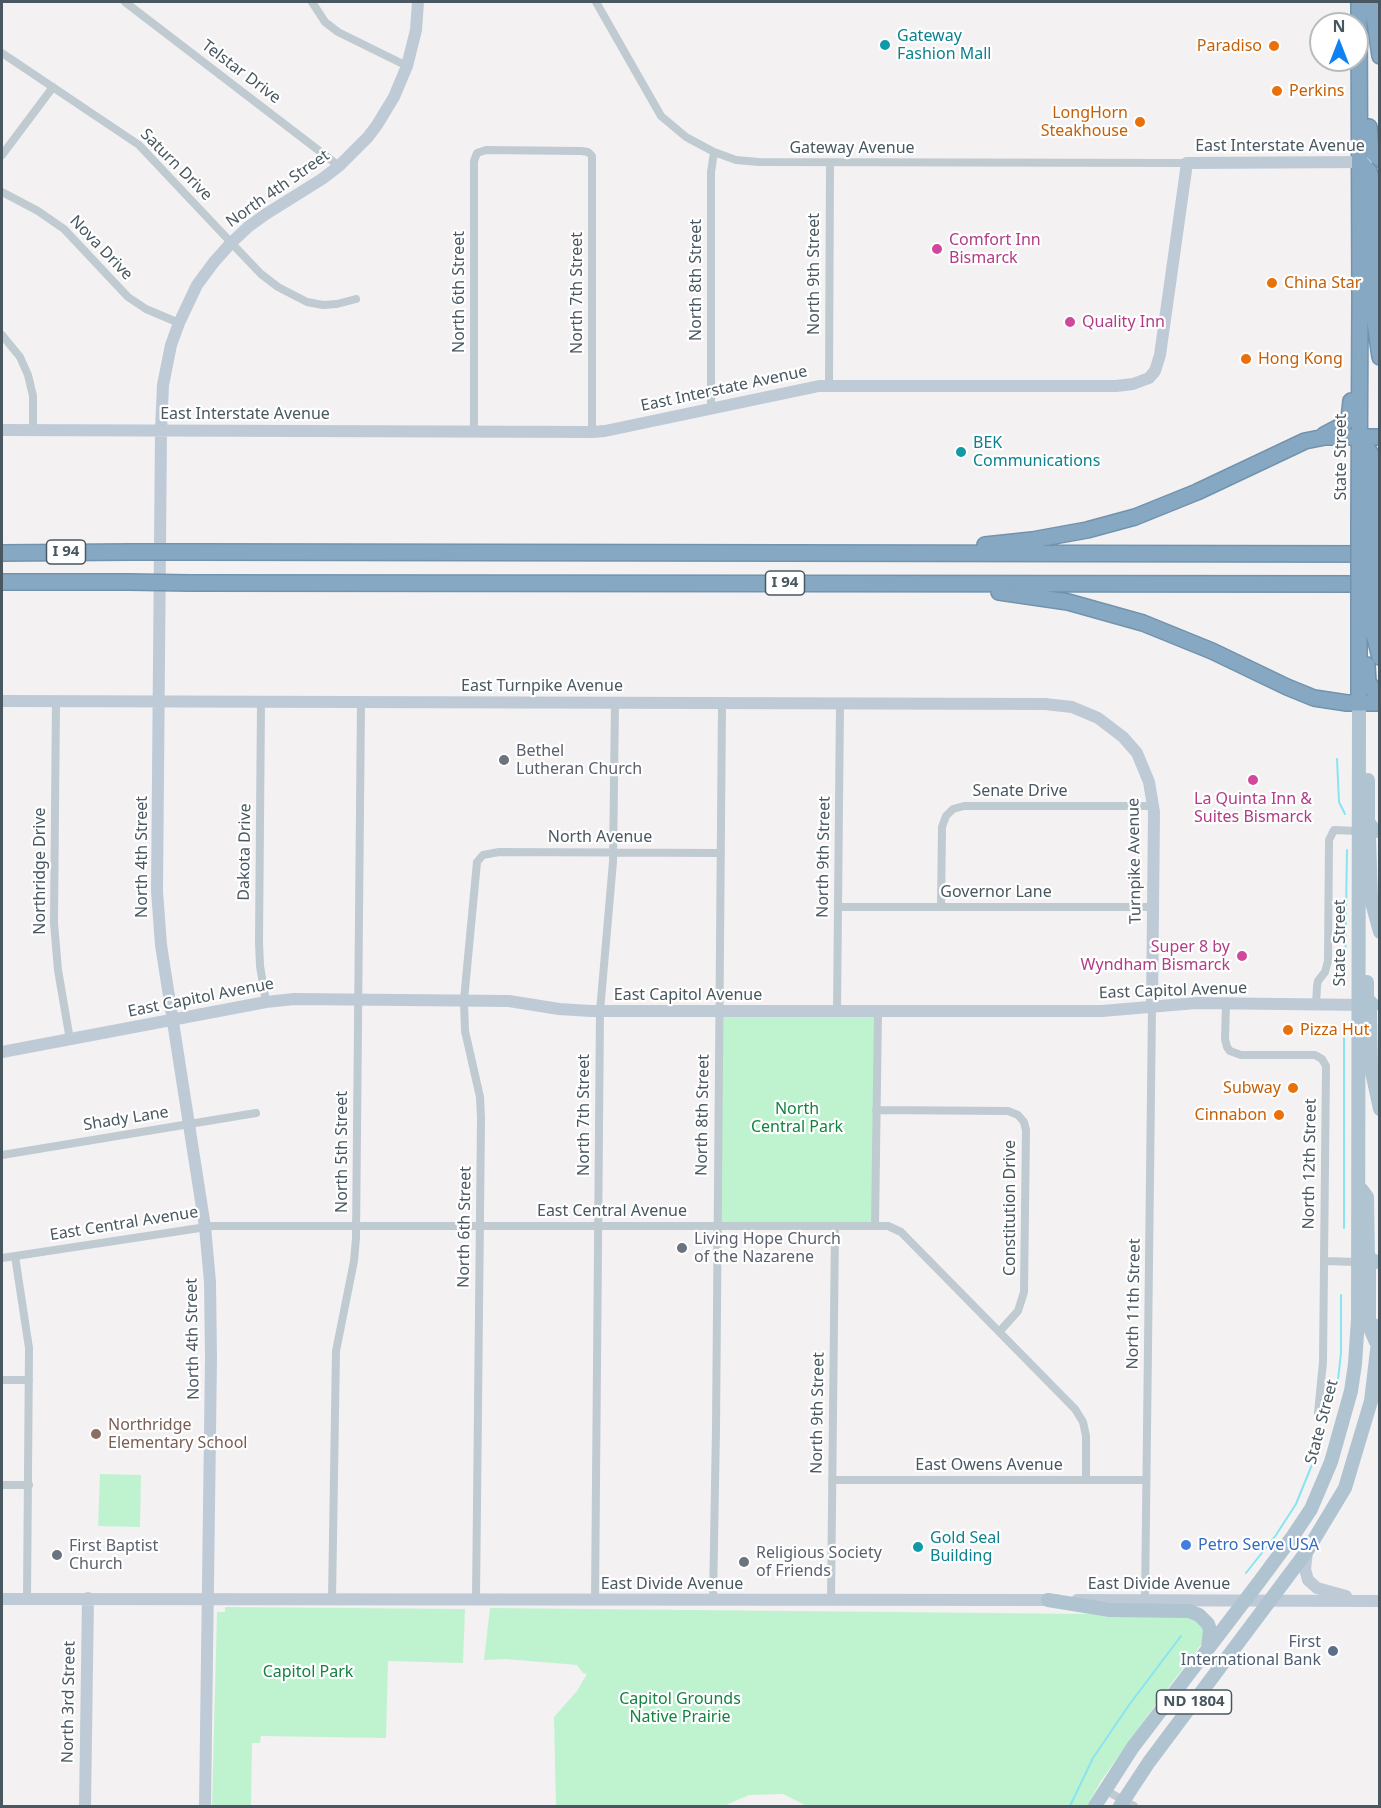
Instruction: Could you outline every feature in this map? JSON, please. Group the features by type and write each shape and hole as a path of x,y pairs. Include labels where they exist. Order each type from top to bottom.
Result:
{"highway":[{"name":"State Street","path":"1359,2 1359,464 1366,525 1366,617 1359,703"},
{"path":"1366,2 1369,143 1371,151 1380,161"},
{"path":"1372,2 1380,56"},
{"path":"1360,162 1369,171 1371,178 1372,301 1380,357"},
{"path":"818,554 956,548 1032,540 1087,530 1135,517 1167,505 1341,426 1349,419 1351,407 1353,223 1360,201"},
{"path":"1359,437 1371,454 1372,462 1366,525"},
{"path":"1315,439 1380,437"},
{"name":"I 94","path":"2,552 1380,554"},
{"name":"I 94","path":"2,582 1380,584"},
{"path":"756,583 1002,592 1068,602 1124,617 1166,632 1305,695 1323,700 1359,703 1380,701 1368,682 1366,617"},
{"path":"1366,617 1374,634 1380,657"}],"main road":[{"name":"State Street","path":"1095,1806 1133,1748 1311,1509 1331,1462 1342,1425 1354,1371 1358,1319 1358,1185 1369,1005 1358,884 1359,703"},
{"path":"1359,756 1367,772 1368,822 1374,831 1380,831"},
{"path":"1358,831 1364,831 1369,836 1371,898 1380,932"},
{"path":"1369,1005 1371,1067 1380,1109"},
{"path":"1358,1185 1368,1197 1368,1256 1372,1261 1380,1262"},
{"path":"1358,1262 1368,1266 1369,1270 1369,1326 1377,1344"},
{"name":"ND 1804","path":"1126,1805 1149,1762 1307,1551 1345,1488 1371,1401 1380,1325"},
{"path":"1048,1600 1110,1610 1189,1611 1199,1615 1208,1624 1210,1630 1207,1649"}],"street":[{"name":"Telstar Drive","path":"124,2 339,166"},
{"path":"312,2 324,22 338,32 407,66"},
{"name":"North 4th Street","path":"205,1806 210,1282 205,1227 172,1021 157,908 162,396 171,345 179,323 197,285 214,262 257,220 339,166 362,144 377,125 394,97 407,66 416,30 418,2"},
{"name":"Gateway Avenue","path":"596,2 662,116 686,137 714,152 736,160 830,163 1187,163"},
{"name":"Saturn Drive","path":"2,53 139,145 269,281 297,297 316,304 329,305 356,299"},
{"path":"2,155 53,87"},
{"name":"North 7th Street","path":"477,153 486,150 569,150 585,151 590,154 592,163 592,432"},
{"name":"North 8th Street","path":"711,408 711,172 714,152"},
{"name":"North 6th Street","path":"474,431 474,161 477,153"},
{"name":"East Interstate Avenue","path":"2,430 592,432 800,389 829,386 1116,386 1133,384 1149,378 1155,371 1160,356 1187,163 1380,161"},
{"name":"North 9th Street","path":"829,386 830,163"},
{"name":"Nova Drive","path":"2,192 38,211 64,229 128,297 146,309 179,323"},
{"path":"2,335 20,357 28,375 33,396 33,430"},
{"name":"East Turnpike Avenue","path":"2,700 1045,704 1063,705 1081,710"},
{"name":"Northridge Drive","path":"56,701 54,923 60,988 70,1040"},
{"name":"Dakota Drive","path":"261,702 259,942 266,1002"},
{"name":"North 5th Street","path":"332,1600 336,1351 354,1261 357,1226 362,702"},
{"name":"North 7th Street","path":"595,1600 600,1011 613,851 615,702"},
{"name":"North 8th Street","path":"713,1600 722,703"},
{"name":"North 9th Street","path":"837,1011 840,703"},
{"name":"Turnpike Avenue","path":"1081,710 1106,723 1130,744 1146,771 1154,806 1152,1007"},
{"name":"Senate Drive","path":"941,907 942,827 946,816 953,808 964,806 1154,806"},
{"path":"1316,1005 1318,981 1325,972 1328,961 1329,840 1334,831 1358,831"},
{"name":"North Avenue","path":"480,858 488,853 499,852 721,853"},
{"name":"North 6th Street","path":"476,1600 481,1104 465,1031 464,1000 475,874 480,858"},
{"name":"Governor Lane","path":"838,907 1153,907"},
{"name":"East Capitol Avenue","path":"2,1052 266,1002 294,999 509,1001 569,1010 600,1011 1102,1011 1185,1004 1369,1005"},
{"name":"North 12th Street","path":"1226,1004 1226,1043 1233,1053 1311,1055 1319,1056 1324,1062 1326,1079 1323,1362 1318,1413"},
{"name":"North 11th Street","path":"1145,1600 1152,1007"},
{"path":"875,1226 878,1011"},
{"name":"Constitution Drive","path":"876,1110 1008,1111 1022,1118 1026,1130 1024,1292 1018,1311 1000,1331"},
{"name":"Shady Lane","path":"2,1155 256,1113"},
{"name":"North 9th Street","path":"831,1600 835,1226"},
{"name":"East Central Avenue","path":"2,1258 205,1227 893,1227 901,1232 1000,1331 1078,1413 1086,1436 1086,1480"},
{"path":"15,1256 28,1340 27,1599"},
{"path":"1324,1261 1358,1262"},
{"path":"2,1380 29,1380"},
{"name":"East Owens Avenue","path":"832,1480 1146,1480"},
{"path":"2,1485 29,1485"},
{"path":"1307,1551 1305,1569 1308,1580 1317,1588 1342,1594 1352,1600"},
{"name":"North 3rd Street","path":"85,1806 88,1598"},
{"name":"East Divide Avenue","path":"2,1599 1380,1600"},
{"path":"1105,1790 1126,1805"}],"green space":[{"name":"North Central Park","path":"719,1011 878,1011 875,1226 717,1226"},
{"path":"100,1474 141,1475 140,1527 98,1526"},
{"name":"Capitol Park","path":"225,1607 465,1609 463,1663 388,1661 386,1738 261,1736 260,1743 252,1743 251,1806 212,1806 217,1612 225,1612"},
{"name":"Capitol Grounds Native Prairie","path":"490,1608 1193,1615 1207,1626 1206,1638 1101,1781 1087,1806 807,1806 783,1794 749,1795 724,1806 556,1806 554,1717 577,1691 587,1674 583,1673 577,1665 505,1659 484,1660"}],"waterway":[{"path":"1337,759 1339,802 1345,814"},
{"path":"1345,976 1347,850"},
{"path":"1344,1038 1344,1228"},
{"path":"1338,1380 1341,1353 1341,1295"},
{"path":"1246,1573 1276,1535 1296,1504 1320,1445"},
{"path":"1070,1806 1093,1758 1129,1705 1181,1636"}],"place":[{"name":"Gateway Fashion Mall","path":"885,45"},
{"name":"Paradiso","path":"1274,46"},
{"name":"Perkins","path":"1277,91"},
{"name":"LongHorn Steakhouse","path":"1140,122"},
{"name":"Comfort Inn Bismarck","path":"937,249"},
{"name":"China Star","path":"1272,283"},
{"name":"Quality Inn","path":"1070,322"},
{"name":"Hong Kong","path":"1246,359"},
{"name":"BEK Communications","path":"961,452"},
{"name":"Bethel Lutheran Church","path":"504,760"},
{"name":"La Quinta Inn & Suites Bismarck","path":"1253,780"},
{"name":"Super 8 by Wyndham Bismarck","path":"1242,956"},
{"name":"Pizza Hut","path":"1288,1030"},
{"name":"Subway","path":"1293,1088"},
{"name":"Cinnabon","path":"1279,1115"},
{"name":"Living Hope Church of the Nazarene","path":"682,1248"},
{"name":"Northridge Elementary School","path":"96,1434"},
{"name":"Petro Serve USA","path":"1186,1545"},
{"name":"Gold Seal Building","path":"918,1547"},
{"name":"First Baptist Church","path":"57,1555"},
{"name":"Religious Society of Friends","path":"744,1562"},
{"name":"First International Bank","path":"1333,1651"}]}
